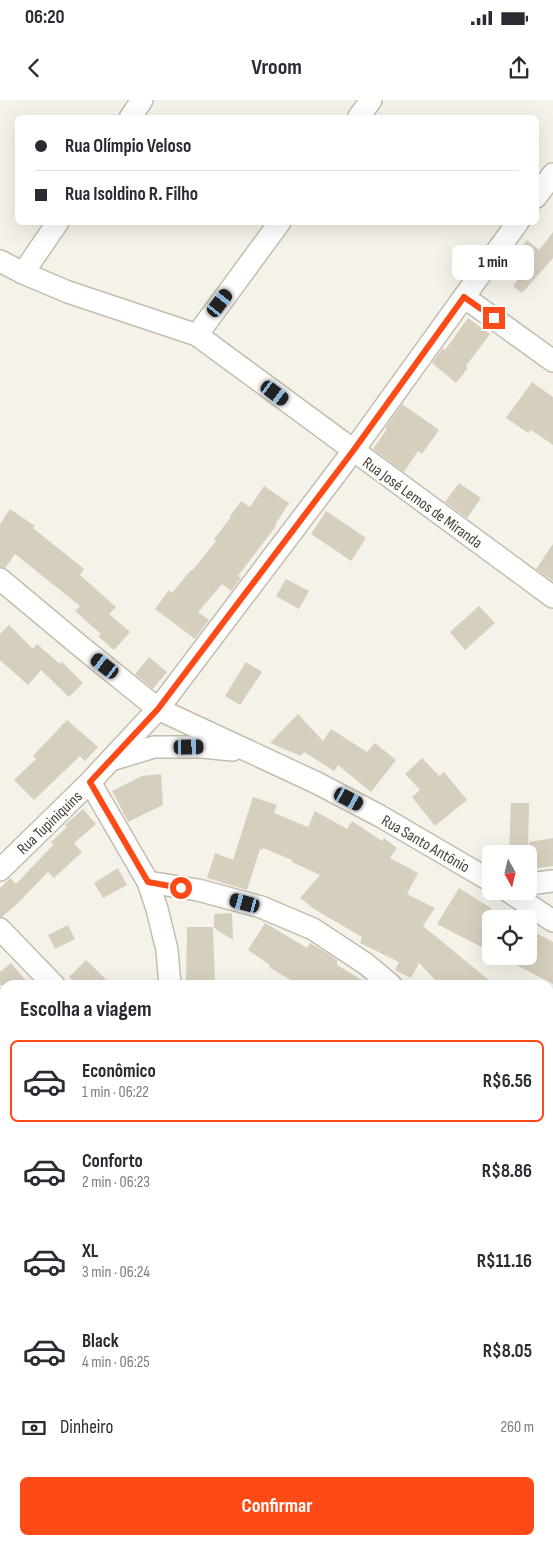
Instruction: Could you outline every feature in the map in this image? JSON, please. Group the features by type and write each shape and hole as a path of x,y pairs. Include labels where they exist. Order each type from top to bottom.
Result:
{"street":[{"path":"132,115 142,100"},
{"path":"360,115 370,100"},
{"path":"539,193 553,174"},
{"path":"23,273 56,225"},
{"path":"197,335 278,225"},
{"name":"Rua Tupiniquins","path":"0,870 90,782 158,709 353,451 516,225"},
{"name":"Rua José Lemos de Miranda","path":"0,261 68,292 197,335 553,597"},
{"path":"464,297 553,361"},
{"name":"Rua Santo Antônio","path":"0,579 158,709 317,783 380,816 482,876"},
{"name":"Rua Santo Antônio","path":"111,760 154,747 202,746 252,752"},
{"path":"90,782 148,882 167,950 170,980"},
{"path":"538,883 553,881"},
{"path":"148,882 198,890 261,907 314,929 366,964 385,980"},
{"path":"522,900 553,921"},
{"path":"0,929 49,980"}],"building":[{"path":"553,232 553,258 522,293 513,286 530,263 517,252 527,240 539,250"},
{"path":"468,318 490,334 456,383 432,363 443,348 445,350"},
{"path":"532,382 553,397 553,445 531,430 528,433 506,418"},
{"path":"402,404 439,430 422,454 418,451 404,472 373,449"},
{"path":"459,483 481,498 467,518 445,502"},
{"path":"264,486 289,503 276,526 238,576 241,578 231,591 222,584 198,612 209,620 195,639 155,609 169,590 172,593 216,541 214,539 241,501 250,507"},
{"path":"10,509 35,526 33,528 84,569 80,575 116,607 109,614 130,632 114,650 98,636 101,634 75,611 80,606 15,554 5,568 0,567 0,524"},
{"path":"326,511 366,538 351,561 311,534"},
{"path":"553,544 553,581 536,569"},
{"path":"286,579 309,591 299,609 276,596"},
{"path":"479,606 495,623 465,650 450,632"},
{"path":"9,625 33,649 37,644 60,664 62,662 83,683 69,697 41,670 28,685 0,660 0,634"},
{"path":"149,657 167,672 153,689 135,674"},
{"path":"246,662 262,672 240,705 225,696"},
{"path":"298,714 323,741 331,729 367,752 375,743 396,760 371,792 338,765 334,771 304,752 301,756 270,743"},
{"path":"67,720 98,747 85,761 80,756 34,800 14,780 36,759 33,756"},
{"path":"422,758 439,776 444,772 467,800 435,826 412,797 420,790 405,774"},
{"path":"161,774 163,805 128,822 112,791 142,776"},
{"path":"253,797 277,805 274,813 308,827 315,811 347,829 352,821 382,841 384,838 397,848 390,858 418,873 407,894 435,908 423,926 489,980 435,980 419,963 411,978 395,970 399,962 360,943 362,937 314,909 300,898 320,875 292,862 292,860 263,848 262,850 260,849 247,890 207,878 215,853 233,860"},
{"path":"511,803 529,803 528,845 509,845"},
{"path":"83,809 96,824 74,843 82,852 54,878 48,872 17,904 0,917 0,888 10,878 16,884 54,844 51,842 67,827 65,825"},
{"path":"553,838 553,866 538,868 538,845 529,845 529,842"},
{"path":"118,868 127,885 103,898 94,883"},
{"path":"459,888 491,908 491,910 482,910 482,947 437,924"},
{"path":"232,913 233,940 214,928 214,914"},
{"path":"265,923 307,948 310,943 337,960 337,965 362,980 291,980 269,967 270,965 248,950"},
{"path":"68,925 75,939 55,949 48,935"},
{"path":"187,927 213,927 215,980 186,980"},
{"path":"537,934 553,942 553,980 545,980 516,965 537,965"},
{"path":"86,960 107,980 72,980 69,977"},
{"path":"11,963 26,980 0,980 0,972"}],"route":[{"path":"181,888 148,882 90,782 158,709 353,451 464,297 494,318"}]}
